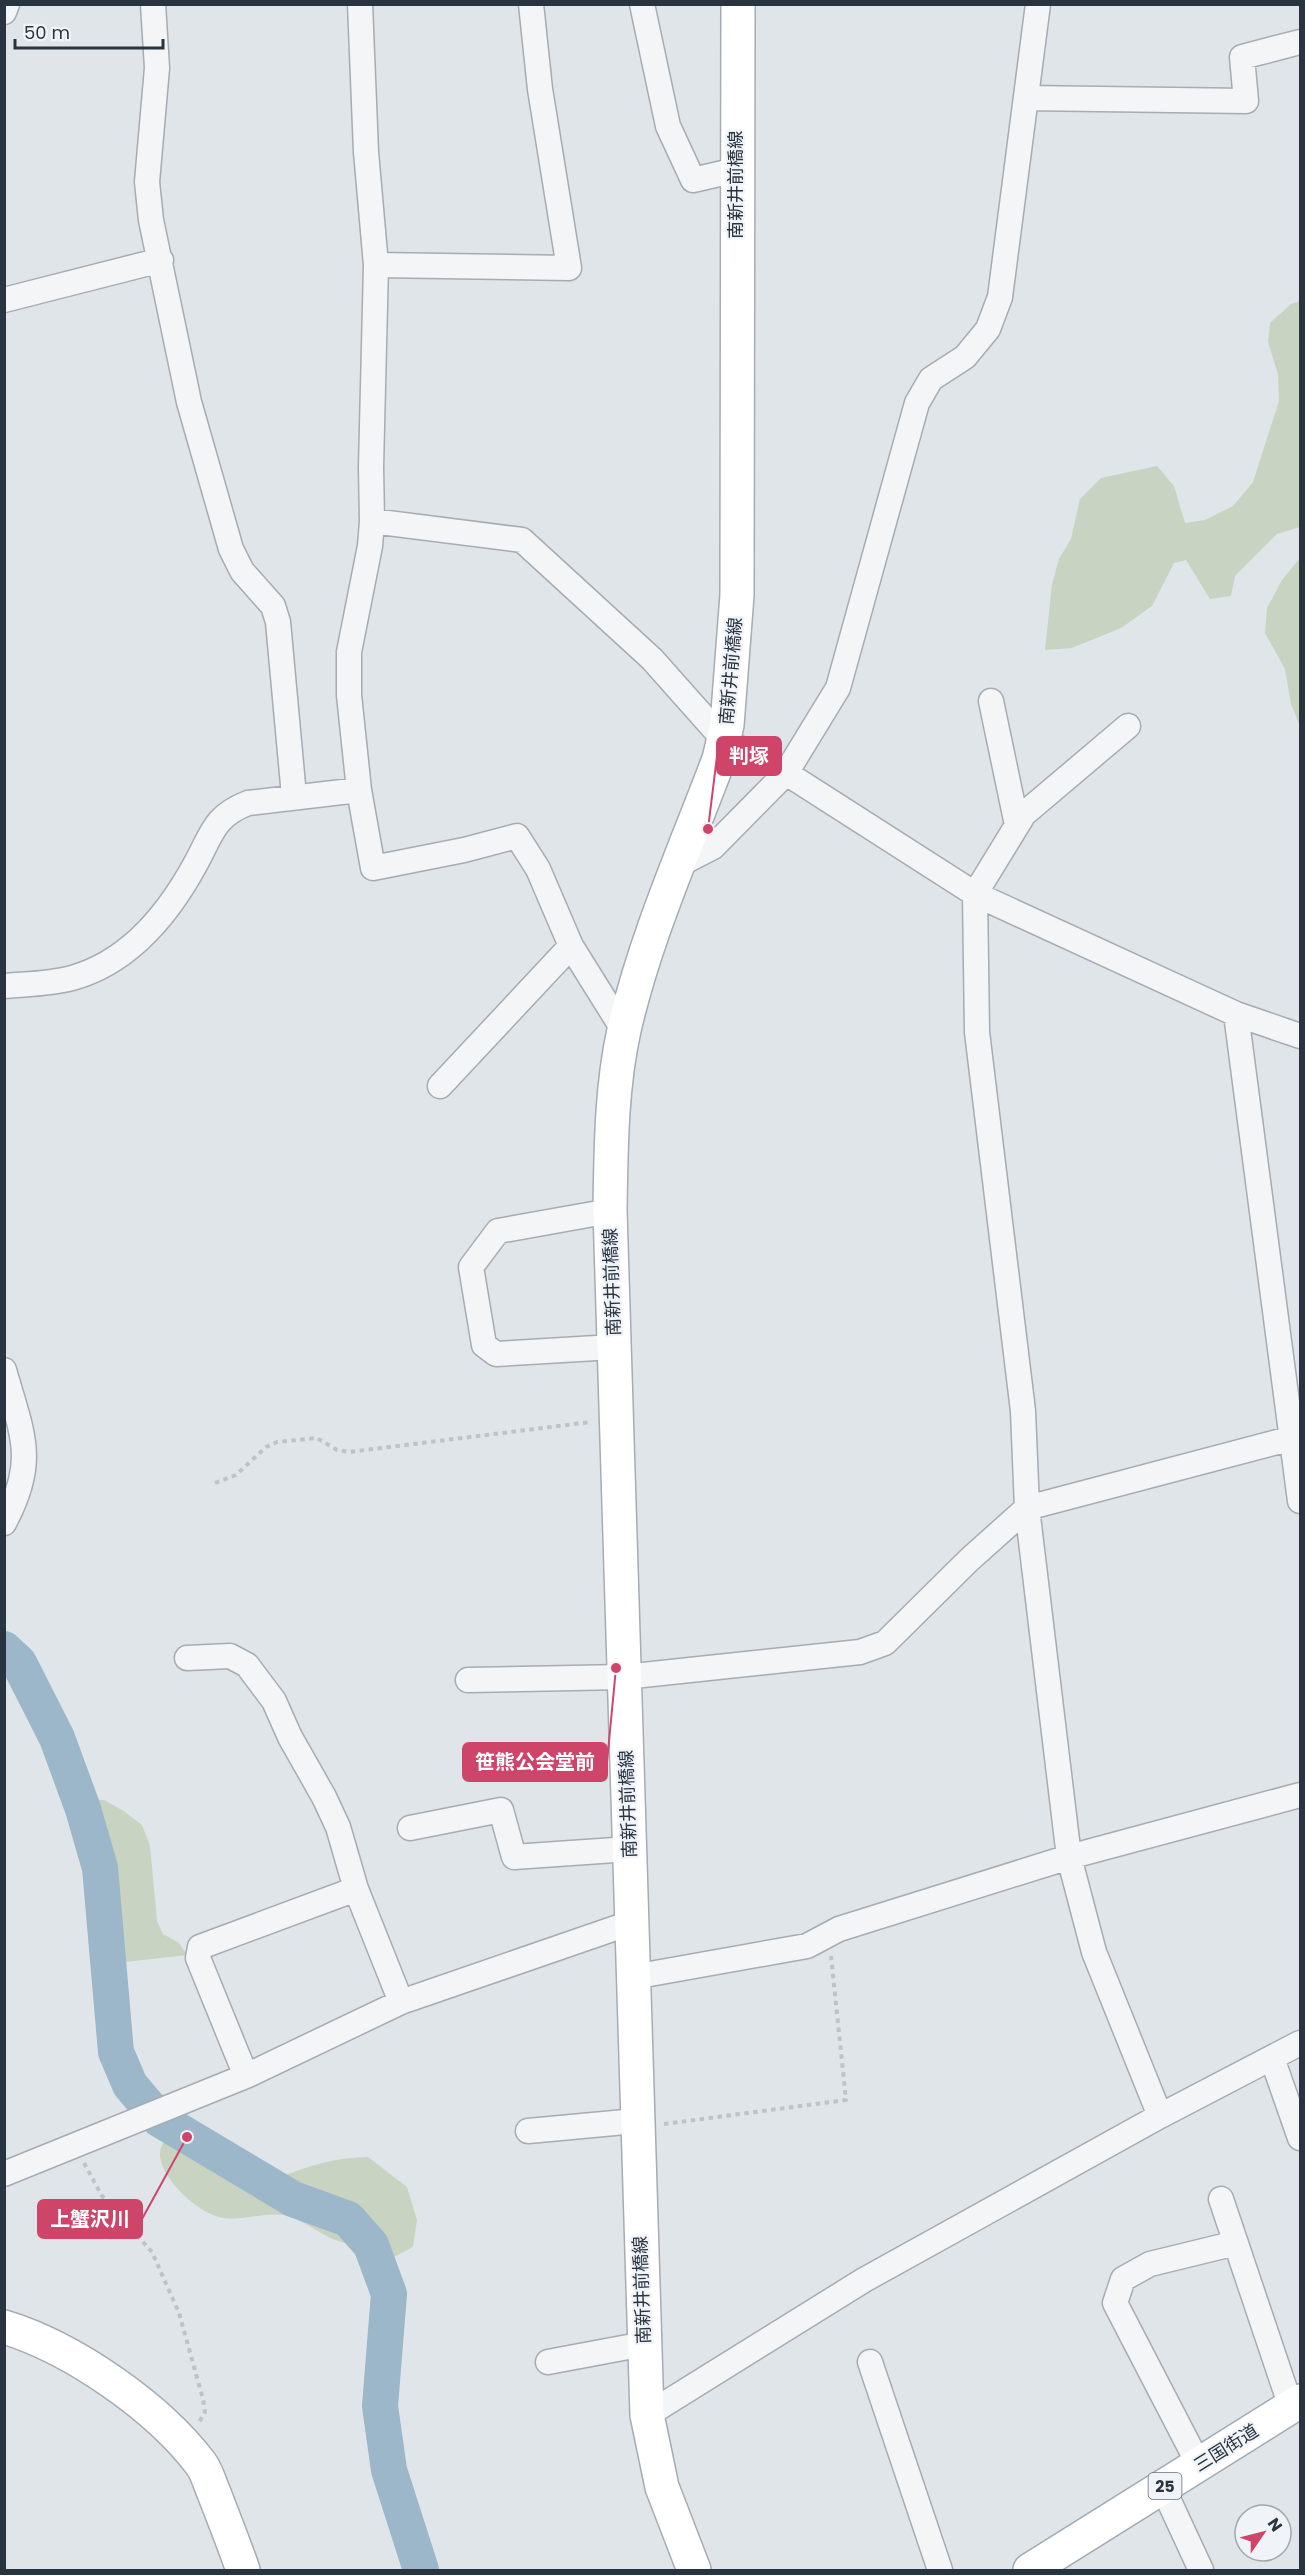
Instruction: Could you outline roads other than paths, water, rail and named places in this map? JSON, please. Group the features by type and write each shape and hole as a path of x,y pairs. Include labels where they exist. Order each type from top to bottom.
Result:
{"main road":[{"name":"南新井前橋線","path":"694,2571 662,2487 647,2415 636,2124 633,1922 609,1211 612,1112 624,1031 645,959 724,740 737,595 738,4"},
{"path":"4,2327 21,2332 79,2362 121,2387 156,2413 203,2466 243,2571"},
{"name":"三国街道","path":"1030,2571 1296,2404"}],"street":[{"path":"4,12 7,4"},
{"path":"153,4 157,68 147,182 151,220 189,402 231,549 242,571 273,606 278,622 294,796"},
{"path":"360,4 366,152 376,264 371,467 372,521 370,546 349,652 349,695 359,789 373,868 464,850 517,836 544,881 572,946 624,1031"},
{"path":"376,264 569,268 541,100 531,4"},
{"path":"642,4 668,126 693,180 736,170"},
{"path":"680,864 714,847 786,772 838,688 917,403 931,379 965,357 987,329 1000,297 1038,4"},
{"path":"1026,98 1246,101 1242,57 1300,42"},
{"path":"4,300 161,260"},
{"path":"372,521 522,540 652,659 724,740 786,772 975,894 1236,1014 1300,1036"},
{"path":"991,701 1017,825"},
{"path":"1128,726 1024,814 975,894 977,1032 1023,1411 1027,1508 1069,1857 1094,1952 1160,2116"},
{"path":"4,986 48,983 74,978 103,966 155,925 177,897 212,831 231,810 248,804 294,796 359,789"},
{"path":"440,1086 572,946"},
{"path":"1236,1014 1296,1436 1300,1501"},
{"path":"609,1211 498,1231 471,1268 484,1345 496,1354 613,1347"},
{"path":"4,1370 11,1418 24,1443 25,1460 20,1489 4,1523"},
{"path":"468,1680 624,1677 860,1652 885,1643 969,1560 1027,1508 1296,1436"},
{"path":"187,1658 230,1656 247,1665 267,1692 338,1827 356,1889 401,2002"},
{"path":"633,1977 807,1946 839,1929 1069,1857 1300,1795"},
{"path":"410,1828 501,1810 514,1857 629,1849"},
{"path":"246,2076 198,1958 200,1947 356,1889"},
{"path":"4,2174 246,2076 401,2002 633,1922"},
{"path":"647,2415 864,2280 1160,2116 1300,2043"},
{"path":"1272,2058 1300,2138"},
{"path":"528,2131 636,2124"},
{"path":"1221,2199 1296,2404"},
{"path":"1199,2465 1115,2303 1123,2279 1150,2264 1236,2243"},
{"path":"548,2362 644,2344"},
{"path":"870,2362 940,2571"},
{"path":"1162,2488 1201,2571"}],"waterway":[{"path":"4,1649 19,1663 57,1738 83,1809 100,1868 116,2052 130,2085 159,2119 293,2199 348,2219 371,2245 389,2294 380,2406 389,2470 421,2570"}],"place":[{"name":"判塚","path":"708,829"},
{"name":"笹熊公会堂前","path":"616,1668"},
{"name":"上蟹沢川","path":"187,2137"}]}
